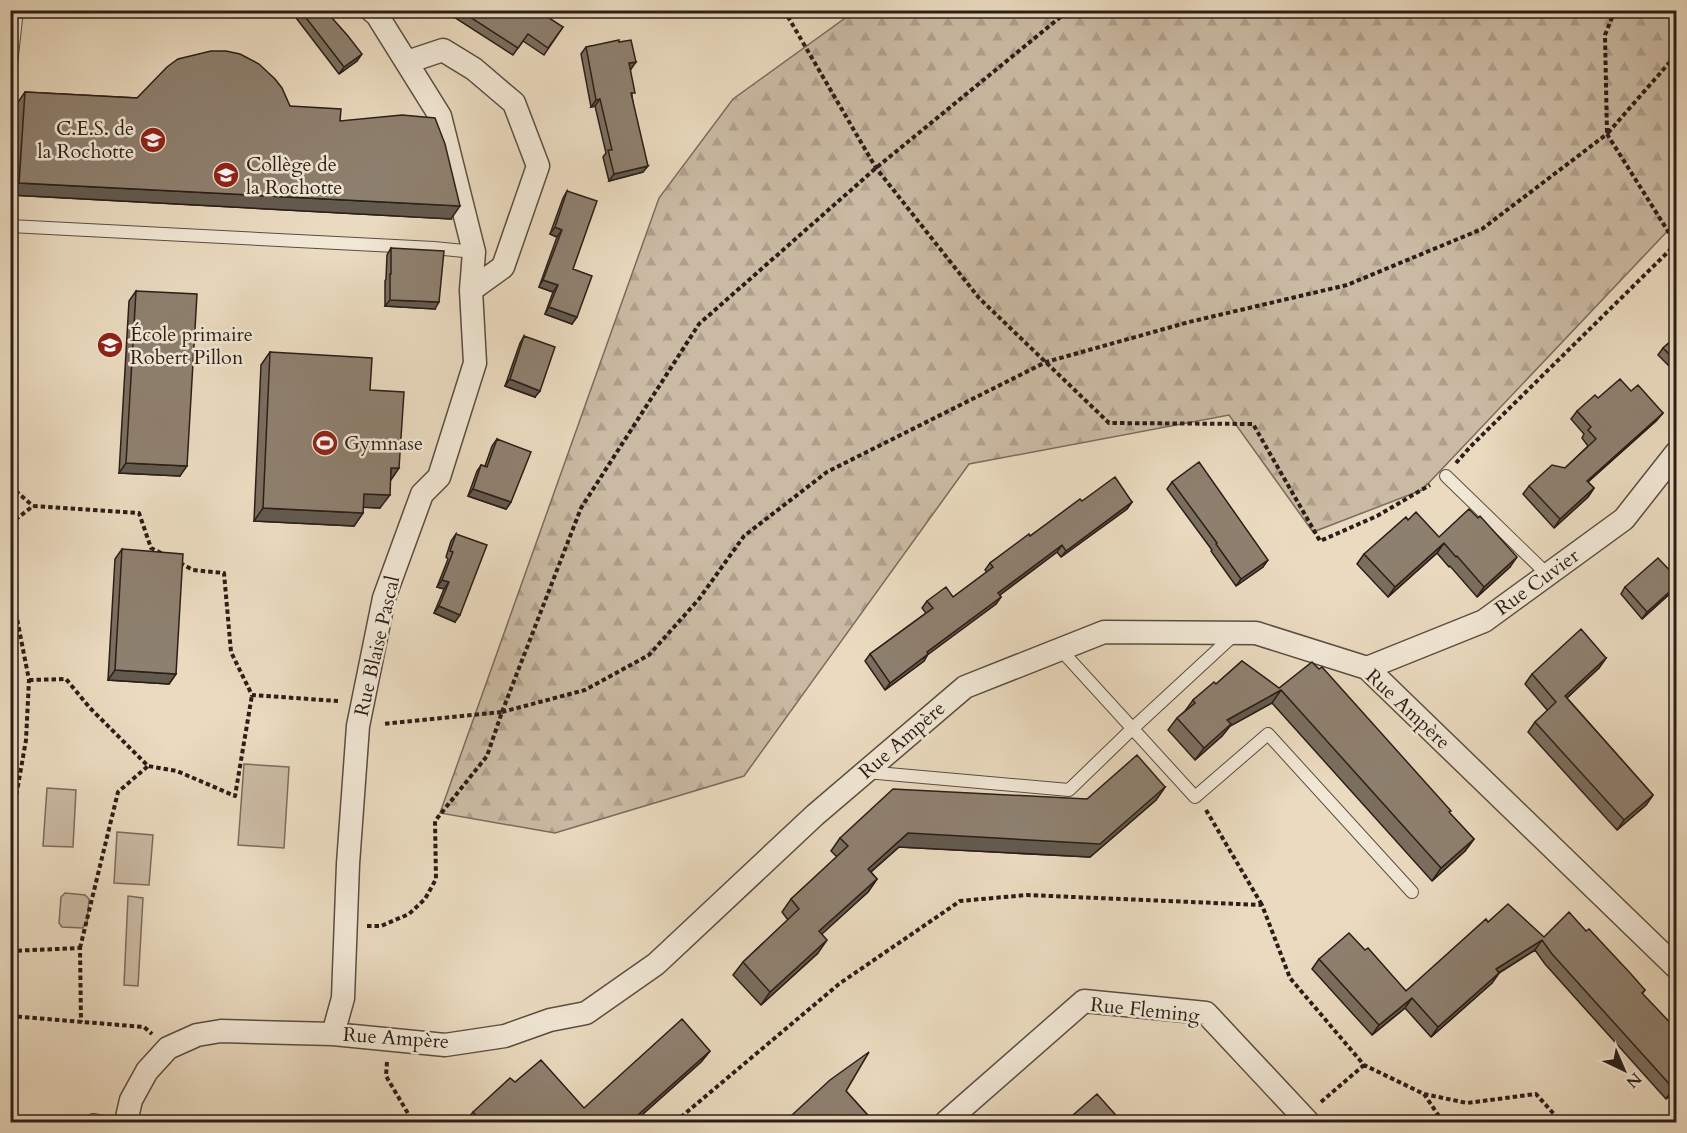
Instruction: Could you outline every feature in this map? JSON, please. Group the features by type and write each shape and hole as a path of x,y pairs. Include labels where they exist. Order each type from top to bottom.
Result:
{"street":[{"name":"Rue Blaise Pascal","path":"333,1034 343,998 348,864 358,726 384,598 422,494 439,477 475,363 471,290 474,252 440,116 377,15 371,10"},
{"path":"406,63 443,50 474,69 514,103 538,166 503,267 471,290"},
{"name":"Rue Cuvier","path":"1367,668 1484,621 1624,519 1677,453"},
{"name":"Rue Ampère","path":"126,1122 131,1100 147,1071 168,1048 197,1035 221,1031 333,1034 445,1045 505,1036 550,1020 586,1013 656,964 815,815 965,687 1104,632 1256,633 1367,668 1677,967"},
{"name":"Rue Fleming","path":"946,1122 1084,1001 1206,1013 1306,1120"}],"lane":[{"path":"10,73 17,10"},
{"path":"10,226 474,252"},
{"path":"1446,476 1548,575"},
{"path":"865,772 1069,790 1237,632"},
{"path":"1060,649 1195,797 1268,734 1412,892"}],"path":[{"path":"784,10 876,168 979,298 1109,423 1253,424 1320,541 1377,516 1446,476 1470,447 1676,244 1607,134 1605,35 1615,10"},
{"path":"345,925 381,926 409,914 425,899 436,879 435,821 487,756 581,508 699,324 876,168 1069,10"},
{"path":"358,726 502,712 585,690 649,655 699,599 744,536 827,472 1046,362 1189,322 1347,285 1482,229 1607,134 1677,55"},
{"path":"10,486 33,506 139,513 151,548 193,570 224,573 231,652 252,695 235,796 177,771 148,766 90,708 66,679 29,680"},
{"path":"10,555 11,523 33,506"},
{"path":"10,583 29,680 26,740 10,831"},
{"path":"252,695 363,702"},
{"path":"81,1022 80,948 118,792 148,766"},
{"path":"1195,797 1207,811 1262,905 1290,978 1364,1065 1424,1094 1467,1103 1536,1094 1561,1122"},
{"path":"675,1122 839,984 960,901 1027,895 1262,905"},
{"path":"10,951 80,948"},
{"path":"10,1016 144,1027 168,1048"},
{"path":"388,1039 386,1076 413,1122"},
{"path":"1306,1120 1364,1065"},
{"path":"1424,1094 1443,1122"}],"green space":[{"path":"855,11 1676,11 1676,222 1422,490 1313,532 1229,415 969,464 744,776 555,833 440,813 659,198 733,99"},
{"path":"244,764 289,767 284,848 238,845"},
{"path":"47,788 76,790 73,847 43,846"},
{"path":"117,832 153,835 149,885 114,883"},
{"path":"65,893 85,895 89,899 87,924 82,928 62,927 59,923 61,897"},
{"path":"128,896 143,898 138,986 124,985"}],"building":[{"path":"300,10 325,10 362,54 344,67"},
{"path":"459,10 514,10 519,14 522,10 537,10 563,27 548,48 528,34 518,48"},
{"path":"619,40 619,42 631,40 636,62 629,63 635,93 631,93 648,166 614,174 608,150 612,150 600,99 596,100 586,47"},
{"name":"C.E.S. de la Rochotte","path":"211,51 240,54 259,64 282,88 290,106 341,109 340,121 402,115 435,118 445,144 460,206 19,183 25,92 137,98 178,59"},
{"path":"567,191 597,201 573,269 592,276 577,317 549,307 558,285 543,280 562,230 555,227"},
{"path":"391,248 444,251 439,302 390,300"},
{"path":"136,291 197,294 187,466 126,463"},
{"path":"524,336 555,347 540,391 510,379"},
{"path":"1677,336 1677,362 1663,348"},
{"name":"Gymnase","path":"270,352 372,358 370,390 404,392 399,468 391,468 390,495 364,494 363,513 263,508"},
{"path":"1620,379 1631,391 1638,385 1663,413 1587,481 1594,488 1560,519 1529,486 1552,465 1565,468 1596,439 1588,430 1591,427 1577,411 1595,395 1598,398"},
{"path":"497,439 531,452 511,502 473,489 481,465 487,467"},
{"path":"1199,462 1268,560 1241,579 1172,482"},
{"path":"1115,477 1132,502 1066,551 1062,545 998,593 1001,597 927,652 928,654 890,683 870,654 933,608 927,601 946,587 953,597 993,567 990,563 1029,534 1030,536 1080,499 1082,501"},
{"path":"1469,509 1478,518 1480,516 1517,557 1484,587 1444,543 1395,587 1364,554 1406,517 1408,520 1416,512 1439,537"},
{"path":"456,534 487,545 460,615 439,606 449,582 442,580 453,552 450,551"},
{"path":"122,549 183,554 176,674 115,670"},
{"path":"1658,558 1677,578 1677,585 1647,612 1625,587"},
{"path":"1581,629 1606,658 1565,696 1653,795 1624,820 1535,722 1556,702 1532,674"},
{"path":"1242,661 1279,688 1312,662 1319,669 1322,667 1474,839 1441,868 1281,690 1227,720 1231,724 1204,748 1177,718 1195,703 1193,700 1214,682 1216,684"},
{"path":"1137,755 1165,787 1100,844 908,833 868,869 877,879 819,931 827,940 770,992 743,962 799,909 791,899 848,846 840,838 893,789 1087,799"},
{"path":"1508,904 1544,937 1569,912 1586,931 1589,929 1631,974 1645,990 1642,993 1677,1030 1677,1086 1673,1088 1542,940 1496,969 1499,973 1438,1027 1412,998 1379,1025 1319,959 1349,933 1365,950 1368,948 1406,991 1486,919 1488,922"},
{"path":"682,1019 710,1051 630,1122 482,1122 473,1112 510,1078 515,1082 541,1060 584,1108"},
{"path":"869,1052 846,1091 874,1122 798,1122 792,1115 830,1080"},
{"path":"1097,1094 1122,1122 1065,1122"}],"place":[{"name":"C.E.S. de la Rochotte","path":"153,140"},
{"name":"Collège de la Rochotte","path":"226,175"},
{"name":"École primaire Robert Pillon","path":"110,345"},
{"name":"Gymnase","path":"325,443"}]}
